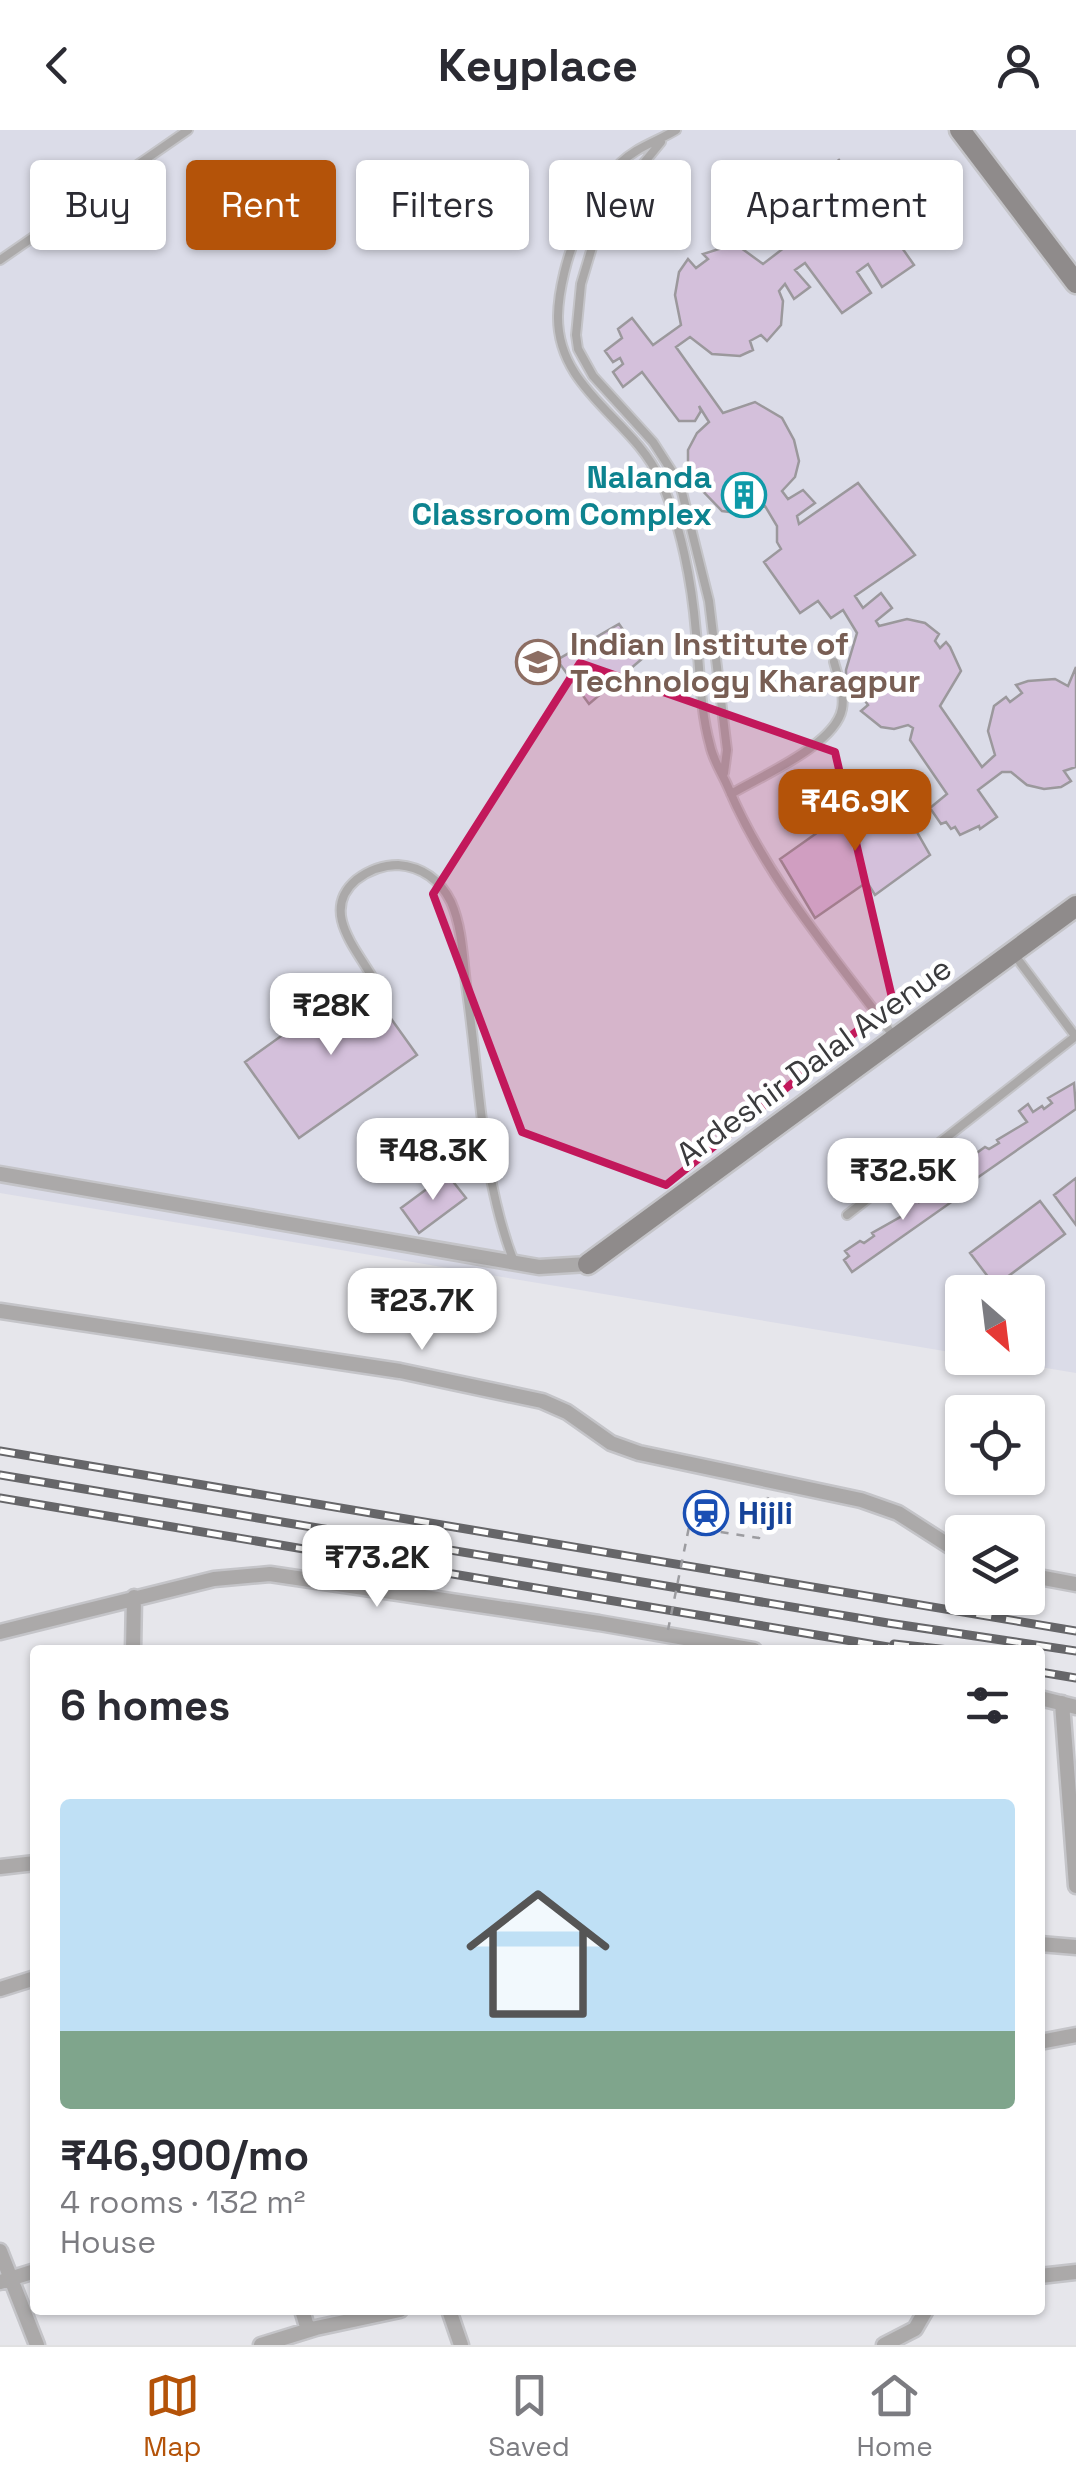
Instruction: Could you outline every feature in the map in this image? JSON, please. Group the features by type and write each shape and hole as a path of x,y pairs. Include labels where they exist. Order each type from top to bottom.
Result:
{"street":[{"path":"960,130 1076,283"},
{"name":"Ardeshir Dalal Avenue","path":"588,1264 1076,906"},
{"path":"0,1174 539,1267 588,1264"},
{"path":"0,1311 400,1371 542,1400 624,1448 834,1493 898,1514 945,1543"},
{"path":"0,1632 214,1578 284,1575 726,1645"},
{"path":"1045,1578 1076,1584"},
{"path":"133,1645 134,1597"},
{"path":"1069,1705 1076,1886"},
{"path":"0,1866 30,1863"},
{"path":"1045,1944 1076,1946"},
{"path":"0,1989 30,1980"},
{"path":"1045,2041 1076,2035"},
{"path":"0,2251 5,2280 37,2345"},
{"path":"5,2280 30,2272"},
{"path":"1045,2275 1076,2272"},
{"path":"304,2315 308,2330"},
{"path":"261,2345 377,2315"},
{"path":"451,2315 461,2345"},
{"path":"884,2345 915,2329 923,2315"}],"lane":[{"path":"0,260 188,130"},
{"path":"676,130 635,151 595,191 573,248 558,317 565,355 572,372 635,442 660,478 690,590 710,748 731,794 766,864 896,1039"},
{"path":"664,138 602,214 581,284 576,335 578,350 593,376 653,442 680,484 710,602 727,750 724,777"},
{"path":"731,794 815,744 832,728 843,704 834,662"},
{"path":"374,980 344,926 338,911 340,900 364,874 385,865 425,871 444,890 456,920 492,1190 514,1262"},
{"path":"847,1215 1076,1036 1014,952"}],"path":[{"path":"668,1630 688,1527 759,1538 772,1479"}],"highlighted area":[{"path":"580,663 835,752 893,1002 666,1185 522,1132 433,894"}],"shaded area":[{"name":"Indian Institute of Technology Kharagpur","path":"0,130 1076,130 1076,1373 1045,1368 1045,1275 945,1275 945,1351 0,1193"}],"building":[{"name":"Nalanda Classroom Complex","path":"744,250 763,264 781,250 904,250 914,265 882,287 868,264 857,272 871,293 842,313 805,263 795,270 810,287 794,299 785,284 779,291 783,301 781,325 767,341 761,335 750,341 753,350 740,356 712,354 690,337 676,347 723,413 755,402 782,418 794,440 799,461 795,477 782,491 788,499 803,490 815,503 797,516 799,524 858,483 915,555 855,596 863,608 881,593 892,608 876,621 879,626 907,619 925,623 939,634 935,641 940,648 946,642 950,647 961,671 940,706 982,767 995,755 988,731 994,706 1006,697 1010,702 1022,693 1016,685 1028,681 1055,679 1068,686 1076,667 1076,767 1064,771 1071,781 1044,789 1027,785 1011,772 1002,772 978,790 997,817 980,829 979,826 960,835 955,827 951,829 946,822 941,824 930,808 947,794 910,740 913,728 881,727 861,711 868,705 861,695 853,699 846,684 846,670 857,633 843,610 831,618 818,601 800,613 764,562 781,549 777,526 765,506 745,514 722,511 696,484 688,467 688,450 709,422 699,406 701,411 695,421 679,421 642,372 623,387 613,372 623,364 620,358 613,362 605,351 622,338 618,329 632,318 653,345 681,325 675,295 679,272 688,259 696,268 708,259 703,254"},
{"path":"619,624 643,658 589,704 557,660"},
{"path":"879,789 894,808 902,806 930,855 875,895 867,882 815,918 780,859"},
{"path":"362,978 417,1055 299,1138 245,1062"},
{"path":"1074,1083 1076,1109 977,1178 969,1166 974,1162 971,1157 1027,1122 1019,1111 1028,1104 1033,1112 1042,1106 1044,1109 1052,1103 1048,1098"},
{"path":"447,1174 466,1198 419,1233 401,1208"},
{"path":"949,1177 960,1196 852,1272 844,1260 849,1256 845,1251 860,1241 864,1243 874,1236 872,1233 902,1216 894,1204 903,1198 908,1205 917,1199 919,1202 927,1197 923,1192"},
{"path":"1076,1178 1076,1225 1054,1195"},
{"path":"1040,1201 1065,1234 1010,1275 987,1275 970,1253"}],"railway":[{"path":"0,1451 1076,1631"},
{"path":"0,1475 1036,1645"},
{"path":"0,1498 876,1645"},
{"path":"894,1644 903,1645"},
{"path":"1045,1646 1076,1651"},
{"path":"1045,1673 1076,1678"}],"place":[{"name":"Nalanda Classroom Complex","path":"744,495"},
{"name":"Indian Institute of Technology Kharagpur","path":"538,662"},
{"name":"Hijli","path":"706,1513"}]}
